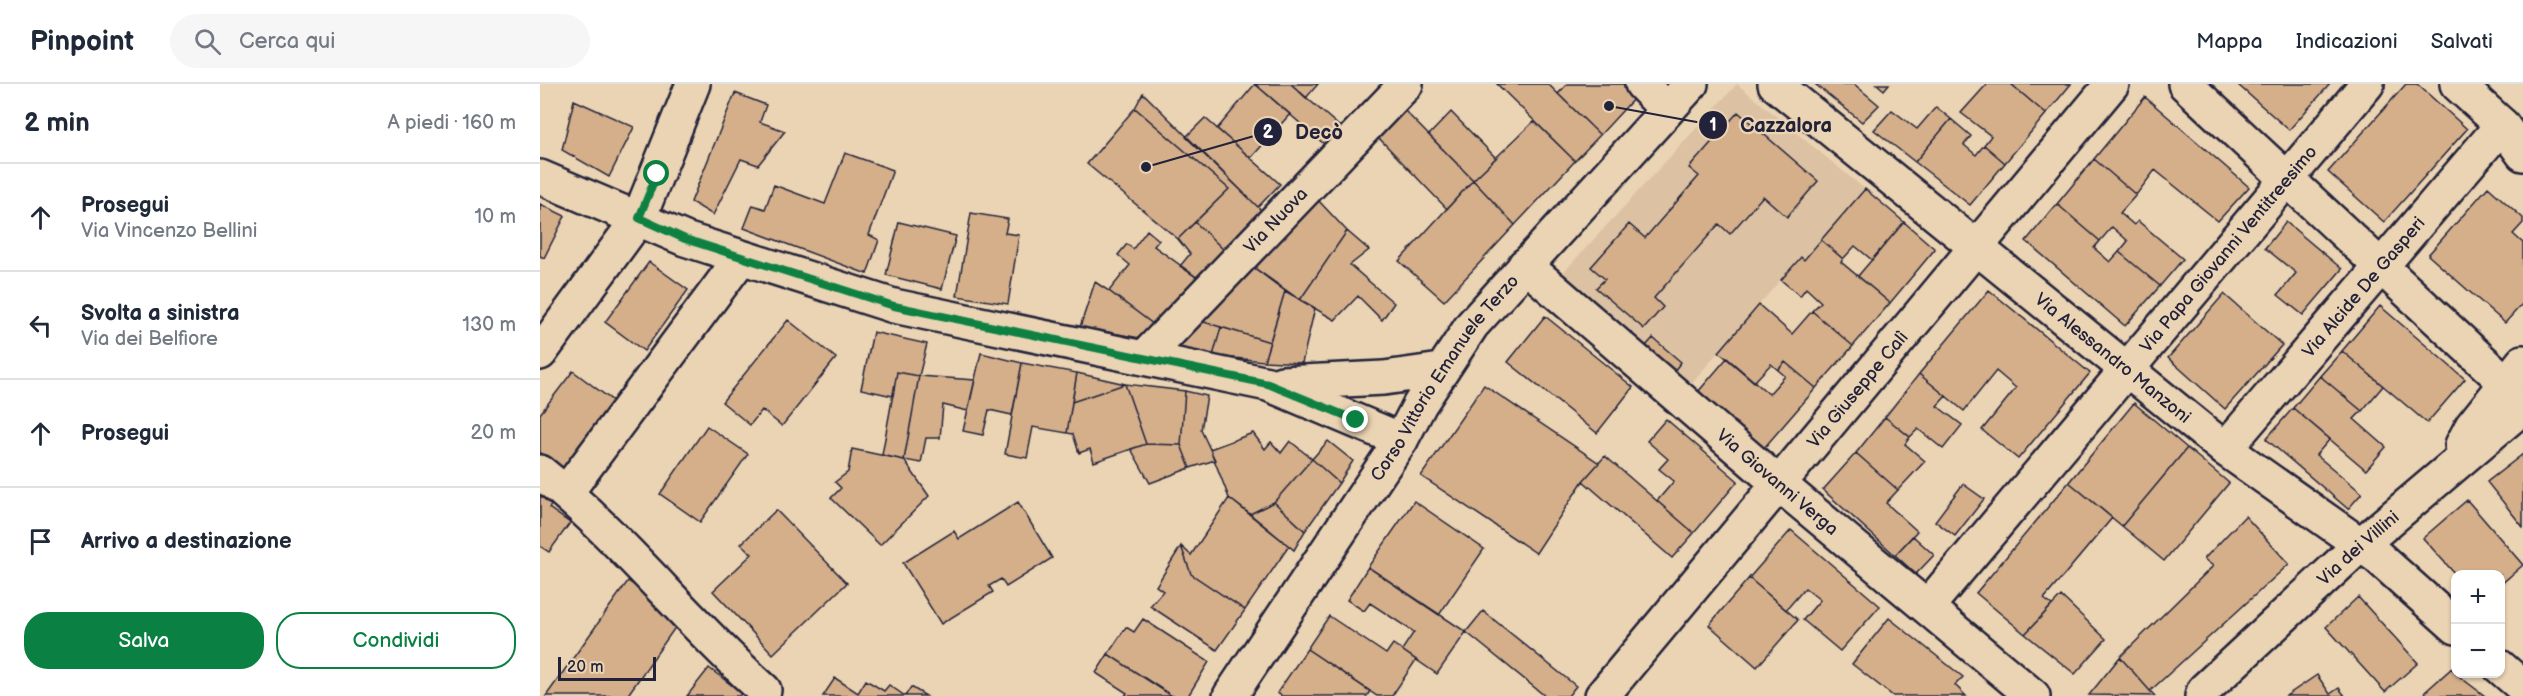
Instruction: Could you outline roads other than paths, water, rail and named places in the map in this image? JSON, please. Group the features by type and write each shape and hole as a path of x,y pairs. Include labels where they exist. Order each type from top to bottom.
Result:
{"street":[{"path":"540,353 639,218 693,84"},
{"name":"Via Nuova","path":"1145,357 1406,84"},
{"path":"1642,84 1667,110"},
{"name":"Corso Vittorio Emanuele Terzo","path":"1230,696 1401,440 1441,370 1472,325 1691,84"},
{"name":"Via Alessandro Manzoni","path":"1775,84 2225,449 2359,546 2378,557 2453,624"},
{"name":"Via Giuseppe Calì","path":"1602,696 2112,84"},
{"path":"2185,84 2381,267 2518,384"},
{"name":"Via Papa Giovanni Ventitreesimo","path":"1927,608 2367,84"},
{"path":"2457,84 2502,124 2523,154"},
{"name":"Via Alcide De Gasperi","path":"2225,449 2502,124"},
{"path":"540,177 685,239 894,306 1268,384 1401,440"},
{"path":"566,493 741,258"},
{"name":"Via Giovanni Verga","path":"1525,266 1927,608 2022,692"},
{"path":"1268,384 1384,378 1441,370"},
{"name":"Via dei Villini","path":"2202,696 2204,690 2359,546 2447,474 2472,426 2518,384"},
{"path":"540,472 602,526 738,668 764,690"},
{"path":"2505,671 2523,687"}],"place":[{"name":"Cazzalora","path":"1609,106"},
{"name":"Decò","path":"1146,167"}]}
